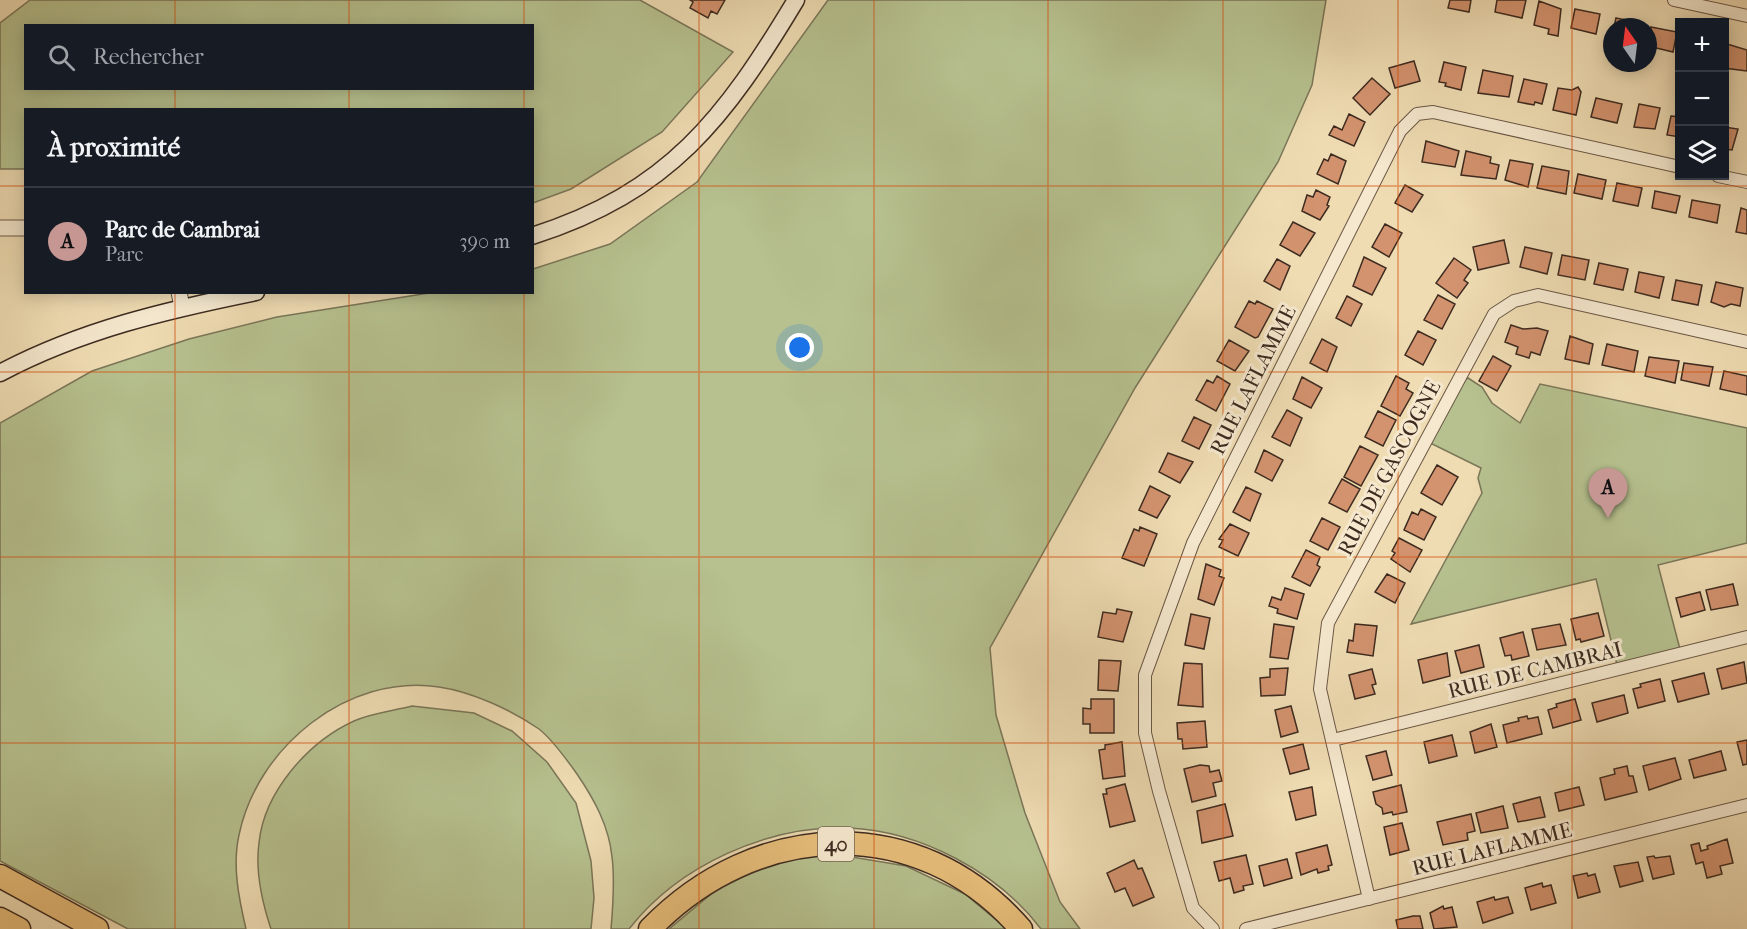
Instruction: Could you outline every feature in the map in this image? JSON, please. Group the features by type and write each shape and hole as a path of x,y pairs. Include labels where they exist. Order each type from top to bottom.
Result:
{"highway":[{"name":"40","path":"650,929 685,896 734,866 789,849 847,844 903,853 941,868 990,899 1021,929"},
{"path":"0,876 97,929"},
{"path":"0,918 19,929"}],"main road":[{"path":"534,235 590,214 632,191 683,155 730,102 758,63 796,0"},
{"path":"0,373 93,333 180,300 237,294"}],"street":[{"path":"1674,0 1747,16"},
{"name":"RUE LAFLAMME","path":"1213,929 1193,908 1159,791 1144,733 1144,675 1193,543 1400,131 1417,114 1433,112 1675,166"},
{"path":"1729,178 1747,182"},
{"path":"0,228 24,228"},
{"name":"RUE DE GASCOGNE","path":"1369,899 1320,689 1328,623 1494,314 1514,301 1538,296 1747,342"},
{"name":"RUE DE CAMBRAI","path":"1333,740 1747,637"},
{"name":"RUE LAFLAMME","path":"1246,929 1747,805"}],"green space":[{"path":"30,0 640,0 733,52 662,132 571,189 534,203 534,108 24,108 24,169 0,169 0,23"},
{"path":"828,0 1326,0 1312,85 1278,162 1135,388 990,648 996,715 1025,813 1060,902 1080,929 1041,929 1003,890 956,858 930,846 876,831 849,828 818,829 787,834 727,853 699,868 673,886 649,906 629,929 611,929 614,884 608,834 589,793 560,750 539,729 504,709 478,697 439,687 405,686 372,692 340,704 312,723 286,746 265,773 249,803 239,835 236,870 246,929 128,929 0,861 0,423 92,371 189,339 277,317 423,294 534,294 534,269 610,244 697,182"},
{"path":"1468,378 1482,387 1492,403 1520,423 1540,384 1747,428 1747,543 1658,565 1681,653 1618,669 1596,579 1411,624 1482,493 1478,478 1481,468 1426,441 1458,385"},
{"path":"412,706 474,713 512,731 547,762 576,803 591,861 594,898 591,929 271,929 260,887 258,854 269,805 279,788 305,755 337,730 368,716"},
{"path":"828,853 906,866 965,894 1007,929 669,929 716,890 773,862"}],"building":[{"path":"690,0 725,0 717,14 711,11 708,18 690,8 693,2"},
{"path":"1450,0 1471,0 1469,12 1448,8"},
{"path":"1497,0 1526,0 1522,18 1495,12"},
{"path":"1539,1 1561,9 1558,36 1548,34 1549,29 1534,25"},
{"path":"1575,9 1600,14 1596,34 1571,28"},
{"path":"1657,28 1675,32 1673,52 1657,48"},
{"path":"1729,45 1747,50 1747,71 1729,69"},
{"path":"1414,61 1420,81 1395,88 1389,68"},
{"path":"1444,62 1466,67 1461,90 1439,82"},
{"path":"1483,70 1513,76 1509,97 1478,93"},
{"path":"1372,78 1390,94 1370,115 1353,98"},
{"path":"1524,79 1547,84 1542,104 1518,102"},
{"path":"1578,87 1581,92 1576,115 1553,110 1558,88 1572,90"},
{"path":"1596,98 1622,104 1617,123 1591,117"},
{"path":"1639,104 1660,108 1655,129 1634,127"},
{"path":"1349,114 1365,122 1354,146 1329,135 1334,126 1342,130"},
{"path":"1671,116 1675,116 1675,136 1667,135"},
{"path":"1729,128 1738,129 1732,150 1729,150"},
{"path":"1426,141 1459,151 1455,167 1422,162"},
{"path":"1466,151 1491,157 1490,163 1499,165 1496,179 1461,175"},
{"path":"1331,154 1346,161 1338,184 1317,174 1324,159 1328,161"},
{"path":"1510,160 1533,164 1528,187 1505,180"},
{"path":"1542,166 1569,171 1566,194 1537,188"},
{"path":"1578,174 1606,180 1602,199 1574,193"},
{"path":"1617,183 1642,188 1638,206 1613,201"},
{"path":"1405,185 1423,195 1412,212 1395,203"},
{"path":"1316,190 1330,197 1327,205 1329,206 1320,220 1302,211 1307,195 1313,197"},
{"path":"1655,191 1680,196 1676,213 1652,208"},
{"path":"1692,200 1720,205 1717,223 1689,217"},
{"path":"1741,208 1747,210 1747,234 1736,232"},
{"path":"1293,222 1315,233 1300,256 1280,245"},
{"path":"1385,224 1402,233 1389,257 1372,247"},
{"path":"1504,240 1509,263 1478,270 1473,247"},
{"path":"1525,247 1552,253 1547,274 1520,267"},
{"path":"1562,255 1589,260 1585,280 1558,275"},
{"path":"1364,257 1386,268 1372,295 1353,286"},
{"path":"1454,258 1471,270 1464,280 1468,283 1457,298 1436,283"},
{"path":"1277,259 1290,266 1280,290 1264,281"},
{"path":"1599,263 1628,269 1623,290 1594,284"},
{"path":"1639,272 1664,277 1659,298 1635,292"},
{"path":"1676,280 1702,285 1698,305 1672,300"},
{"path":"1716,282 1743,288 1740,306 1731,304 1724,307 1711,302"},
{"path":"1438,295 1455,304 1442,329 1424,320"},
{"path":"1347,296 1362,304 1351,326 1336,318"},
{"path":"1249,301 1255,304 1257,301 1273,309 1258,337 1255,338 1235,327"},
{"path":"1511,325 1523,329 1537,328 1548,331 1540,355 1531,352 1529,358 1516,354 1518,347 1505,342"},
{"path":"1418,331 1436,340 1423,365 1405,355"},
{"path":"1570,336 1593,344 1589,364 1565,359"},
{"path":"1322,339 1337,347 1327,372 1310,363"},
{"path":"1229,340 1249,351 1235,371 1217,361"},
{"path":"1607,344 1638,351 1634,372 1602,365"},
{"path":"1493,356 1511,366 1497,391 1479,381"},
{"path":"1649,357 1679,361 1675,383 1645,376"},
{"path":"1684,363 1713,367 1709,386 1681,380"},
{"path":"1724,371 1747,376 1747,395 1720,389"},
{"path":"1217,376 1230,384 1216,411 1196,400 1207,380 1213,383"},
{"path":"1396,376 1409,383 1406,389 1413,393 1400,416 1381,406"},
{"path":"1302,377 1322,388 1311,408 1293,399"},
{"path":"1287,410 1302,418 1290,446 1272,437"},
{"path":"1378,411 1396,420 1383,446 1365,437"},
{"path":"1194,417 1211,425 1199,449 1182,441"},
{"path":"1360,446 1378,455 1361,486 1344,477"},
{"path":"1264,450 1283,460 1272,481 1255,472"},
{"path":"1168,453 1193,462 1180,483 1159,472"},
{"path":"1437,465 1458,477 1442,505 1421,493"},
{"path":"1342,479 1360,489 1347,512 1329,503"},
{"path":"1150,486 1170,496 1157,518 1139,510"},
{"path":"1246,487 1261,494 1250,521 1233,512"},
{"path":"1421,509 1436,517 1424,540 1404,530 1412,512 1418,515"},
{"path":"1322,518 1340,527 1328,550 1310,541"},
{"path":"1230,524 1249,533 1238,556 1219,547 1223,540 1219,539"},
{"path":"1140,527 1157,534 1144,566 1122,558 1134,529 1139,531"},
{"path":"1399,538 1422,550 1410,572 1391,559 1395,553 1392,551"},
{"path":"1306,550 1320,557 1317,565 1320,567 1310,586 1292,577"},
{"path":"1206,564 1221,570 1219,576 1224,578 1214,605 1198,599"},
{"path":"1387,574 1405,583 1395,603 1375,592"},
{"path":"1733,584 1738,605 1711,610 1706,590"},
{"path":"1285,588 1304,594 1297,619 1277,613 1278,609 1269,606 1272,597 1281,600"},
{"path":"1700,592 1705,610 1681,617 1676,598"},
{"path":"1117,609 1132,612 1123,642 1098,637 1103,612 1116,614"},
{"path":"1598,613 1604,636 1581,642 1580,639 1576,640 1571,619"},
{"path":"1191,614 1210,618 1204,649 1185,645"},
{"path":"1274,624 1294,627 1288,659 1270,657"},
{"path":"1355,624 1377,626 1373,656 1347,652 1349,640 1353,641"},
{"path":"1560,624 1566,645 1537,650 1532,629"},
{"path":"1523,632 1529,656 1512,660 1511,655 1505,656 1500,638"},
{"path":"1479,645 1484,667 1461,673 1455,651"},
{"path":"1447,653 1450,676 1423,683 1418,660"},
{"path":"1099,660 1121,661 1118,691 1098,690"},
{"path":"1744,662 1747,683 1722,689 1717,669"},
{"path":"1184,663 1202,664 1203,707 1178,705"},
{"path":"1288,668 1285,695 1261,696 1260,678 1270,677 1270,669"},
{"path":"1372,669 1376,684 1372,685 1375,694 1355,699 1349,675"},
{"path":"1704,673 1709,694 1678,702 1672,681"},
{"path":"1660,679 1665,701 1638,708 1633,689 1641,687 1640,684"},
{"path":"1624,695 1628,713 1597,722 1592,703"},
{"path":"1091,699 1114,699 1114,733 1090,733 1090,724 1083,724 1083,708 1091,709"},
{"path":"1575,699 1581,720 1553,728 1548,710 1557,707 1556,704"},
{"path":"1291,706 1298,732 1281,737 1275,710"},
{"path":"1527,716 1528,719 1538,717 1542,734 1507,743 1503,725 1519,721 1518,718"},
{"path":"1205,721 1207,747 1183,749 1182,739 1178,739 1177,723"},
{"path":"1491,724 1497,747 1475,753 1470,732"},
{"path":"1452,735 1457,756 1429,763 1424,742"},
{"path":"1747,740 1747,764 1743,765 1737,742"},
{"path":"1122,742 1125,776 1103,779 1099,750 1105,749 1105,745"},
{"path":"1303,744 1309,769 1290,774 1283,749"},
{"path":"1386,751 1392,775 1373,780 1366,756"},
{"path":"1721,751 1726,770 1694,778 1689,760"},
{"path":"1675,758 1681,779 1649,790 1643,766"},
{"path":"1200,765 1209,766 1210,772 1219,770 1222,781 1213,783 1216,796 1192,802 1184,769"},
{"path":"1627,766 1629,776 1633,776 1637,792 1605,800 1600,778 1615,774 1614,769"},
{"path":"1125,784 1135,821 1110,827 1103,794 1107,794 1106,789"},
{"path":"1401,785 1407,812 1393,815 1392,812 1383,814 1382,808 1376,804 1373,792"},
{"path":"1312,787 1316,815 1296,820 1289,792"},
{"path":"1579,787 1584,805 1559,811 1555,793"},
{"path":"1540,797 1545,817 1518,822 1513,804"},
{"path":"1225,804 1233,836 1202,843 1197,811"},
{"path":"1503,806 1508,828 1481,833 1476,813"},
{"path":"1471,814 1475,831 1467,833 1468,840 1443,845 1437,822"},
{"path":"1402,823 1409,850 1390,855 1384,827"},
{"path":"1727,839 1733,863 1720,866 1722,874 1707,878 1703,862 1696,864 1691,845 1699,843 1701,851 1708,849 1707,846"},
{"path":"1327,845 1332,865 1328,866 1329,870 1318,873 1317,869 1301,875 1296,853"},
{"path":"1246,855 1253,884 1243,886 1244,890 1234,893 1230,878 1219,881 1214,862"},
{"path":"1654,856 1655,858 1670,856 1674,874 1653,879 1647,857"},
{"path":"1287,859 1292,878 1264,886 1259,866"},
{"path":"1134,860 1138,869 1142,868 1154,897 1133,906 1125,888 1115,892 1107,873"},
{"path":"1638,862 1643,881 1620,887 1614,866"},
{"path":"1587,873 1588,876 1595,874 1600,892 1578,898 1573,876"},
{"path":"1542,883 1543,887 1551,885 1556,903 1531,910 1525,888"},
{"path":"1494,897 1495,900 1508,897 1513,913 1483,923 1477,902"},
{"path":"1443,906 1444,909 1452,907 1457,927 1434,929 1430,913"},
{"path":"1420,916 1423,929 1398,929 1396,920"}],"place":[{"name":"Parc de Cambrai","path":"1608,518"}]}
